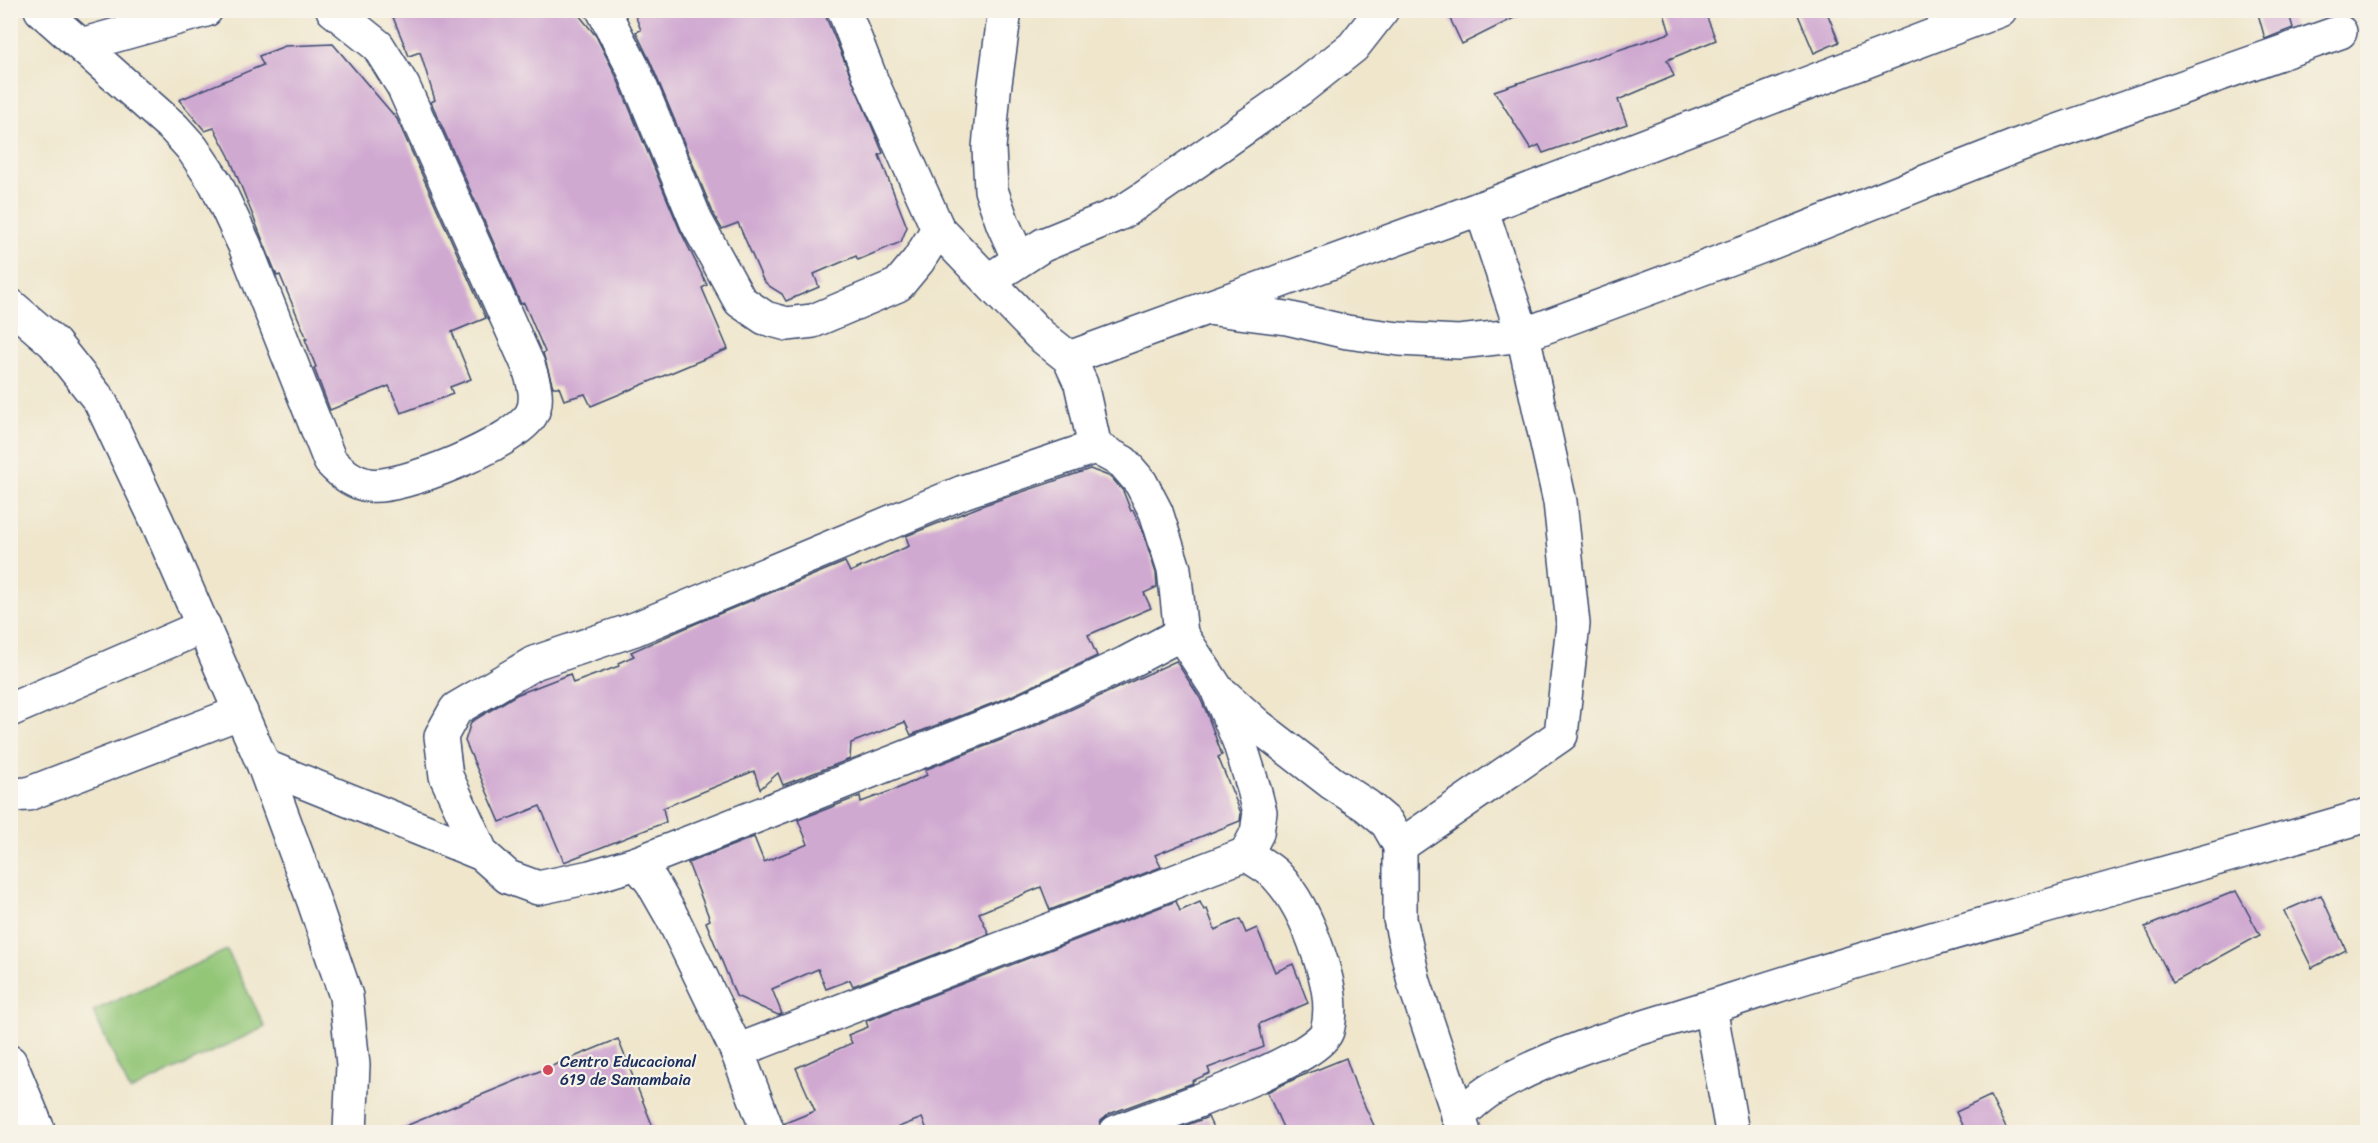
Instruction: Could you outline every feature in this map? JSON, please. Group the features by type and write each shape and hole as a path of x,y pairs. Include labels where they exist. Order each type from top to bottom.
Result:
{"street":[{"path":"41,10 152,107 192,148 216,184 245,246 330,461 353,480 367,485 380,486 402,481 488,448 522,424 531,414 535,394 528,365 403,86 378,46 333,10"},
{"path":"81,45 206,10"},
{"path":"603,10 633,68 697,223 740,301 765,318 787,324 813,321 898,285 918,261 938,229"},
{"path":"844,10 872,82 938,229 1040,335 1069,358 1081,384 1095,447"},
{"path":"1005,10 989,148 991,190 1003,224 1020,260"},
{"path":"988,280 1043,245 1122,213 1144,198 1300,89 1353,48 1382,10"},
{"path":"1069,358 1481,208 2000,10"},
{"path":"1207,308 1287,318 1347,332 1399,339 1459,342 1523,335 1760,247 2032,140 2340,32"},
{"path":"1400,846 1561,735 1573,624 1560,502 1523,335 1481,208"},
{"path":"10,305 54,343 100,401 204,626 264,766 346,996 353,1065 351,1132"},
{"path":"482,854 447,776 441,736 456,709 534,663 635,629 963,492 1095,447 1123,462 1141,483 1156,512 1174,568 1181,634 1217,689 1239,741 1260,812 1257,833 1246,854 737,1051"},
{"path":"10,710 204,626"},
{"path":"264,766 482,854 508,877 538,888 590,877 637,863 1016,714 1126,663 1181,634"},
{"path":"1217,689 1257,724 1387,823 1400,846 1400,919 1414,982 1461,1124"},
{"path":"10,795 28,795 241,712"},
{"path":"1461,1124 1490,1090 1543,1062 1841,965 2367,815"},
{"path":"1116,1132 1283,1066 1312,1047 1327,1031 1330,998 1326,976 1314,939 1290,892 1274,873 1246,854"},
{"path":"637,863 652,882 672,917 737,1051 768,1132"},
{"path":"1710,1007 1732,1132"},
{"path":"10,1062 39,1132"}],"green space":[{"path":"227,950 265,1027 130,1091 93,1011"},
{"path":"11,1092 27,1132 11,1132"}],"building":[{"path":"390,10 575,10 596,36 616,76 680,230 707,285 702,288 728,349 591,406 585,394 564,400 559,387 553,387 543,353 545,352 524,303 521,304 431,102 435,100 420,52 409,56"},
{"path":"633,10 823,10 883,153 879,155 907,227 901,242 858,260 856,256 814,274 819,287 786,301 782,294 763,280 738,223 722,229 714,215 636,32 641,30"},
{"path":"1446,10 1530,10 1462,44"},
{"path":"1663,10 1704,10 1716,40 1667,60 1674,76 1618,100 1627,124 1543,153 1539,145 1531,149 1494,91 1670,33"},
{"path":"1796,10 1826,10 1839,42 1814,53"},
{"path":"2257,10 2288,10 2293,28 2265,39"},
{"path":"333,44 397,119 486,318 452,332 471,379 450,387 453,394 401,413 389,386 330,410 314,368 316,367 305,339 307,339 280,275 277,276 229,156 214,128 205,131 179,100 263,65 259,56 285,46"},
{"path":"1090,469 1111,477 1123,491 1142,529 1156,573 1157,587 1144,593 1151,608 1088,635 1097,656 1009,697 911,735 905,722 851,743 850,759 783,785 778,773 760,789 754,771 663,808 666,822 564,862 540,806 500,822 465,741 471,722 516,695 570,674 573,683 619,666 618,663 634,656 631,652 697,623 845,562 850,572 909,546 906,536 984,505"},
{"path":"1176,661 1206,711 1222,755 1218,757 1241,813 1240,821 1155,855 1161,867 1050,910 1041,887 979,913 989,934 853,986 850,980 826,989 818,969 772,989 782,1014 778,1015 736,996 706,922 710,920 688,863 754,837 764,862 808,844 798,820 860,796 861,802 899,788 927,775 925,770 927,769 1024,731"},
{"path":"2236,891 2260,935 2173,983 2145,927"},
{"path":"2321,895 2346,950 2312,968 2284,911"},
{"path":"1176,901 1180,911 1200,902 1204,910 1207,909 1215,930 1240,919 1246,933 1257,928 1275,972 1293,964 1308,1003 1259,1024 1264,1047 1208,1068 1210,1073 1192,1081 1193,1083 1109,1114 1101,1121 1098,1132 928,1132 922,1118 886,1132 786,1132 785,1123 815,1111 796,1068 852,1043 848,1035 868,1027 866,1021"},
{"path":"618,1039 655,1132 391,1132"},
{"path":"1346,1058 1356,1087 1377,1132 1285,1132 1267,1092"},
{"path":"1990,1096 2008,1132 1965,1132 1956,1112"},
{"path":"1208,1117 1215,1132 1168,1132 1203,1119"}],"place":[{"name":"Centro Educacional 619 de Samambaia","path":"548,1070"}]}
